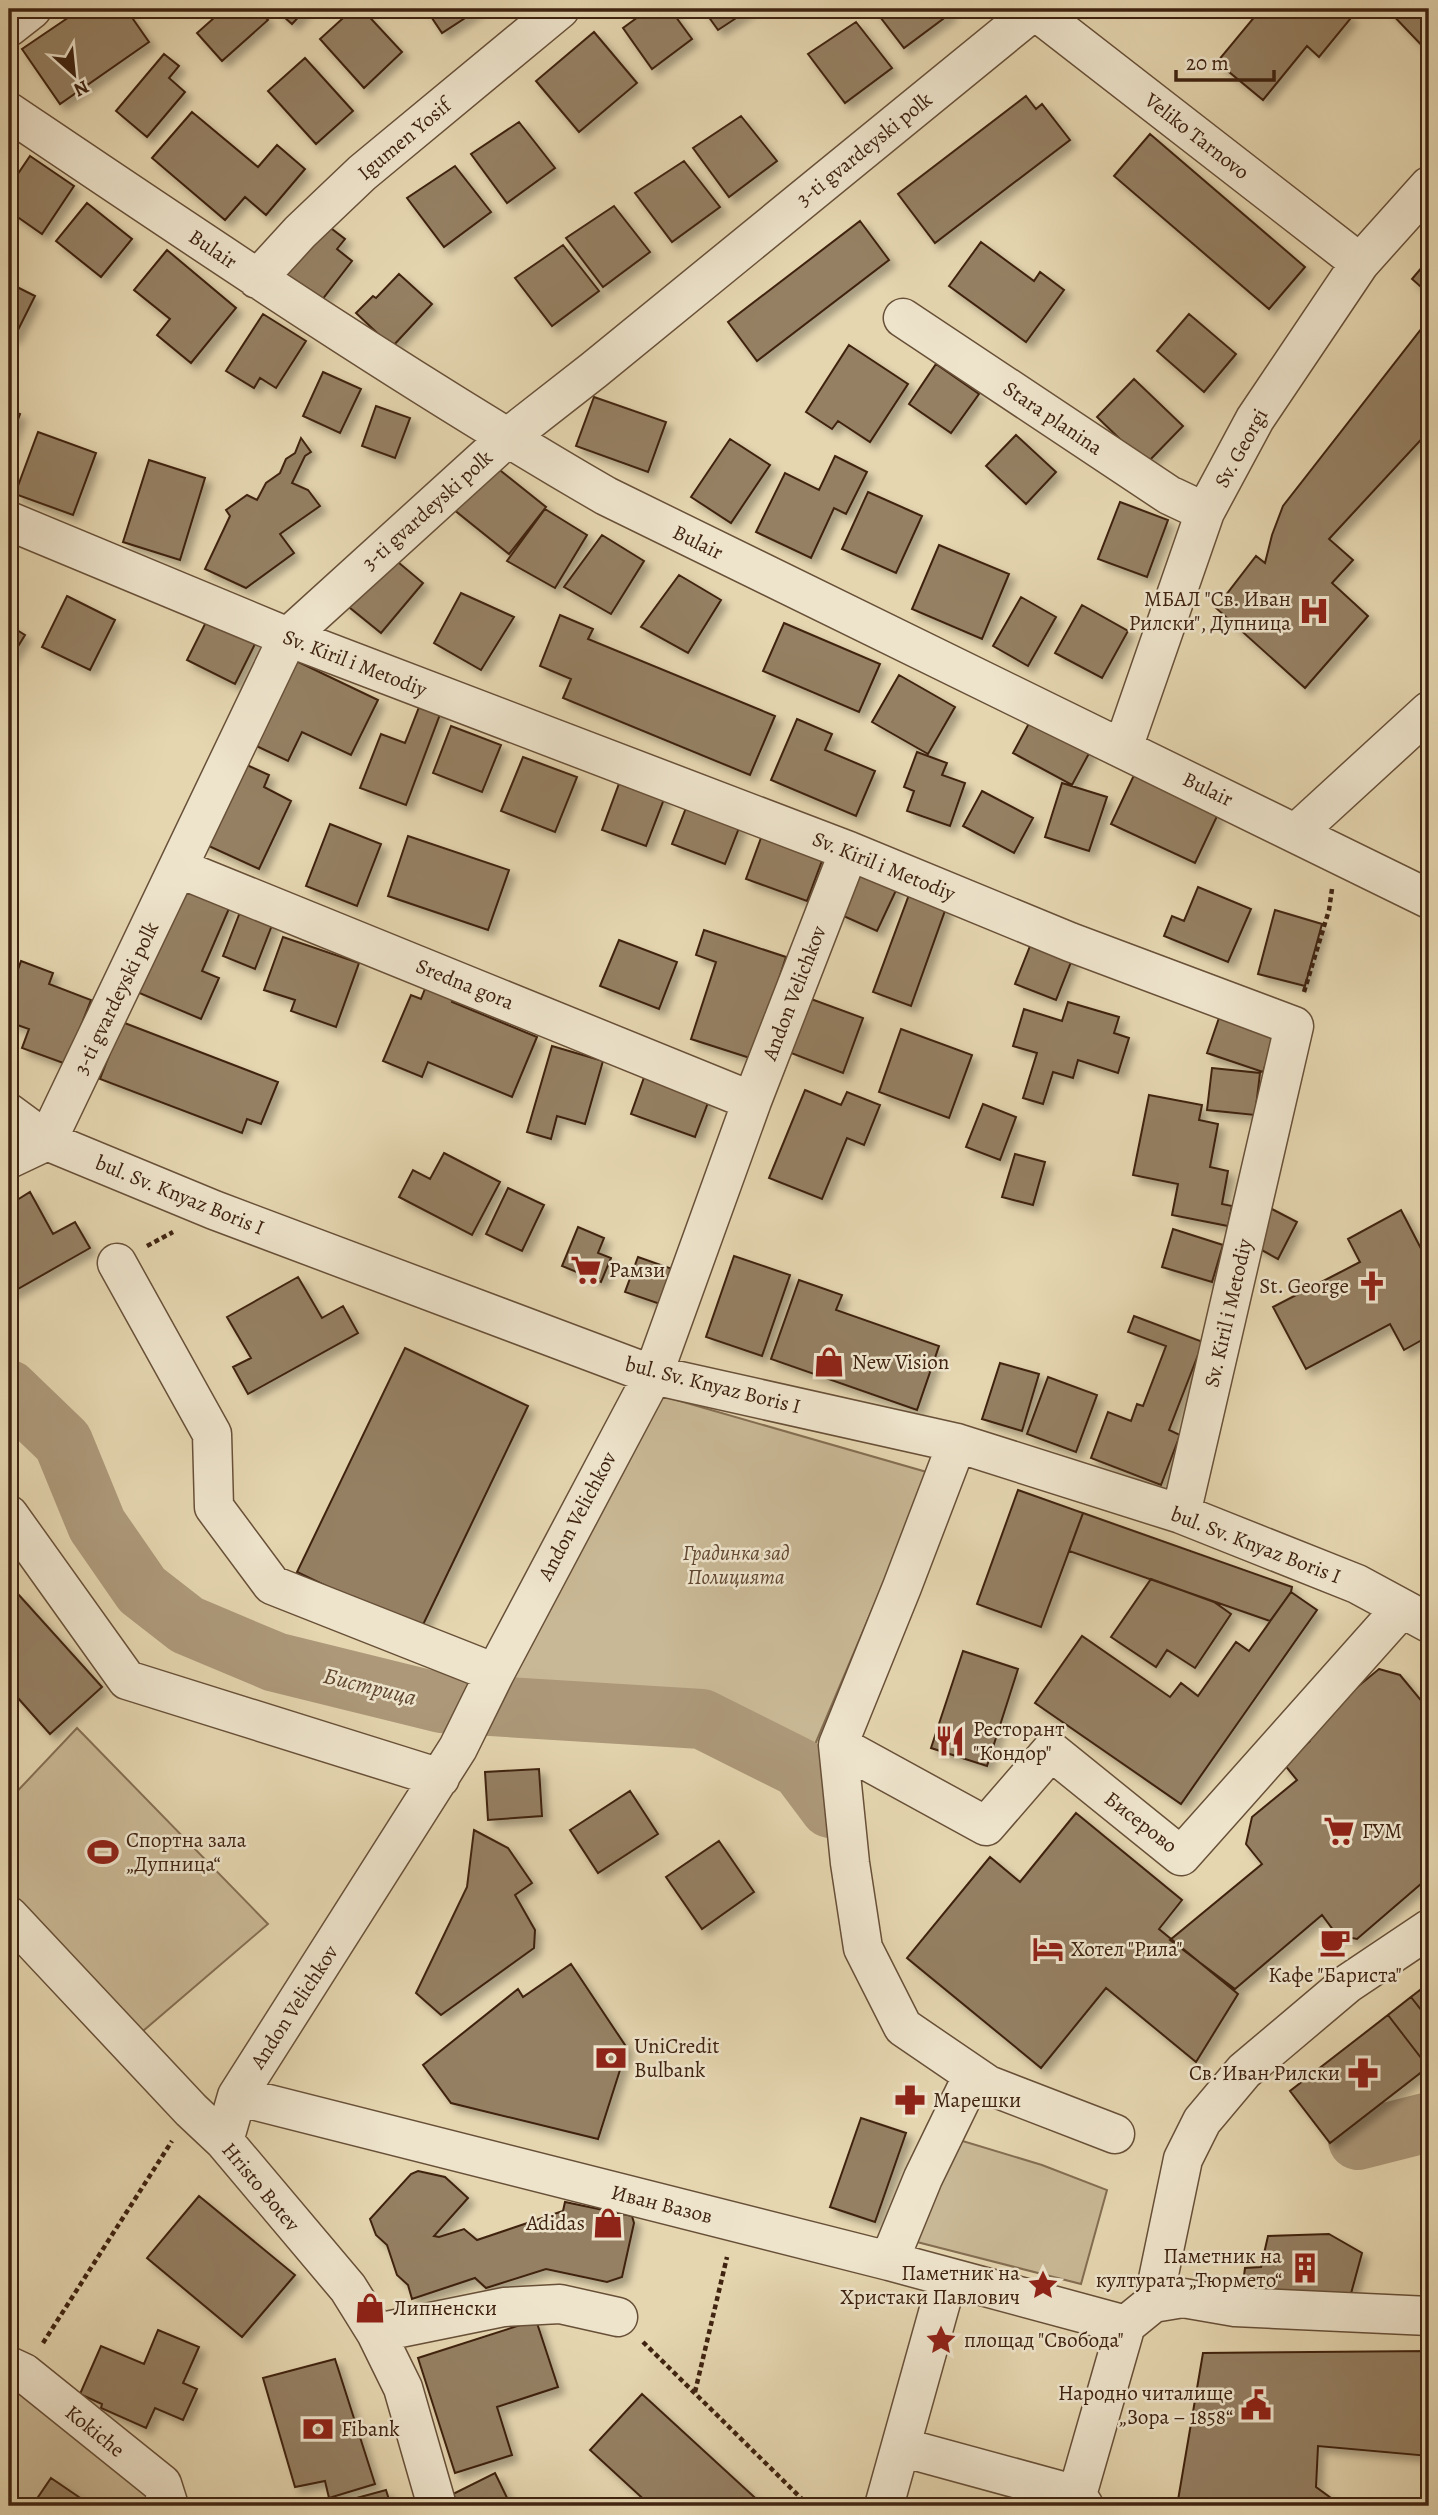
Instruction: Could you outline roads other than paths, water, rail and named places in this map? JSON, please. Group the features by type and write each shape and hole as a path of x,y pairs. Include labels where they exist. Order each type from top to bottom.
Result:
{"street":[{"path":"9,27 32,9"},
{"name":"Igumen Yosif","path":"257,279 300,232 362,173 560,9"},
{"name":"Veliko Tarnovo","path":"1035,9 1360,263"},
{"name":"3-ti gvardeyski polk","path":"47,1141 288,637 507,438 1035,9"},
{"name":"Bulair","path":"9,112 257,279 507,438 606,496 1297,832 1429,899"},
{"name":"Sv. Georgi","path":"1124,748 1205,512 1255,419 1360,263 1429,186"},
{"name":"Stara planina","path":"903,318 1169,495 1205,512"},
{"name":"Sv. Kiril i Metodiy","path":"9,521 288,637 849,850 1070,942 1294,1026 1181,1514"},
{"path":"1297,832 1429,711"},
{"name":"Andon Velichkov","path":"224,2141 237,2096 449,1763 653,1375 752,1101 849,850"},
{"name":"Sredna gora","path":"178,868 752,1101"},
{"name":"bul. Sv. Knyaz Boris I","path":"9,1113 47,1141 214,1210 653,1375 957,1443 1181,1514 1357,1584 1415,1616"},
{"path":"9,1159 47,1141"},
{"path":"117,1262 212,1434 214,1507 272,1585 495,1673"},
{"path":"957,1443 838,1745 850,1863 863,1948 903,2027 988,2085 1115,2134"},
{"path":"9,1515 127,1680 449,1763"},
{"name":"Бисерово","path":"838,1745 986,1826 1051,1751 1181,1856 1415,1616"},
{"name":"Hristo Botev","path":"9,1916 191,2110 224,2141 348,2288 376,2333 403,2388 437,2506"},
{"path":"901,2447 1081,2501 1140,2314 1183,2159 1202,2121 1244,2071 1347,1984 1429,1928"},
{"path":"889,2261 923,2178 973,2075"},
{"name":"Иван Вазов","path":"237,2096 948,2277 1140,2314"},
{"path":"884,2506 948,2277"},
{"path":"1140,2314 1183,2298 1235,2307 1429,2316"},
{"path":"376,2333 504,2307 560,2304 618,2317"},
{"name":"Kokiche","path":"16,2370 162,2484 169,2506"}],"waterway":[{"name":"Бистрица","path":"9,1390 63,1442 97,1525 142,1590 187,1625 275,1662 441,1703 702,1719 800,1768 830,1808"},
{"name":"Бистрица","path":"1358,2140 1429,2122"}],"place":[{"name":"МБАЛ \"Св. Иван Рилски\", Дупница","path":"1314,611"},
{"name":"Рамзи","path":"586,1270"},
{"name":"St. George","path":"1372,1286"},
{"name":"New Vision","path":"829,1362"},
{"name":"Ресторант \"Кондор\"","path":"950,1741"},
{"name":"ГУМ","path":"1339,1831"},
{"name":"Спортна зала „Дупница“","path":"103,1852"},
{"name":"Кафе \"Бариста\"","path":"1335,1942"},
{"name":"Хотел \"Рила\"","path":"1048,1949"},
{"name":"UniCredit Bulbank","path":"611,2058"},
{"name":"Св. Иван Рилски","path":"1363,2073"},
{"name":"Марешки","path":"910,2100"},
{"name":"Adidas","path":"608,2223"},
{"name":"Паметник на културата „Тюрмето“","path":"1305,2268"},
{"name":"Паметник на Христаки Павлович","path":"1043,2285"},
{"name":"Липненски","path":"370,2308"},
{"name":"площад \"Свобода\"","path":"941,2340"},
{"name":"Народно читалище „Зора – 1858“","path":"1256,2405"},
{"name":"Fibank","path":"318,2429"}],"park label":[{"name":"Градинка зад Полицията","path":"736,1565"}]}
